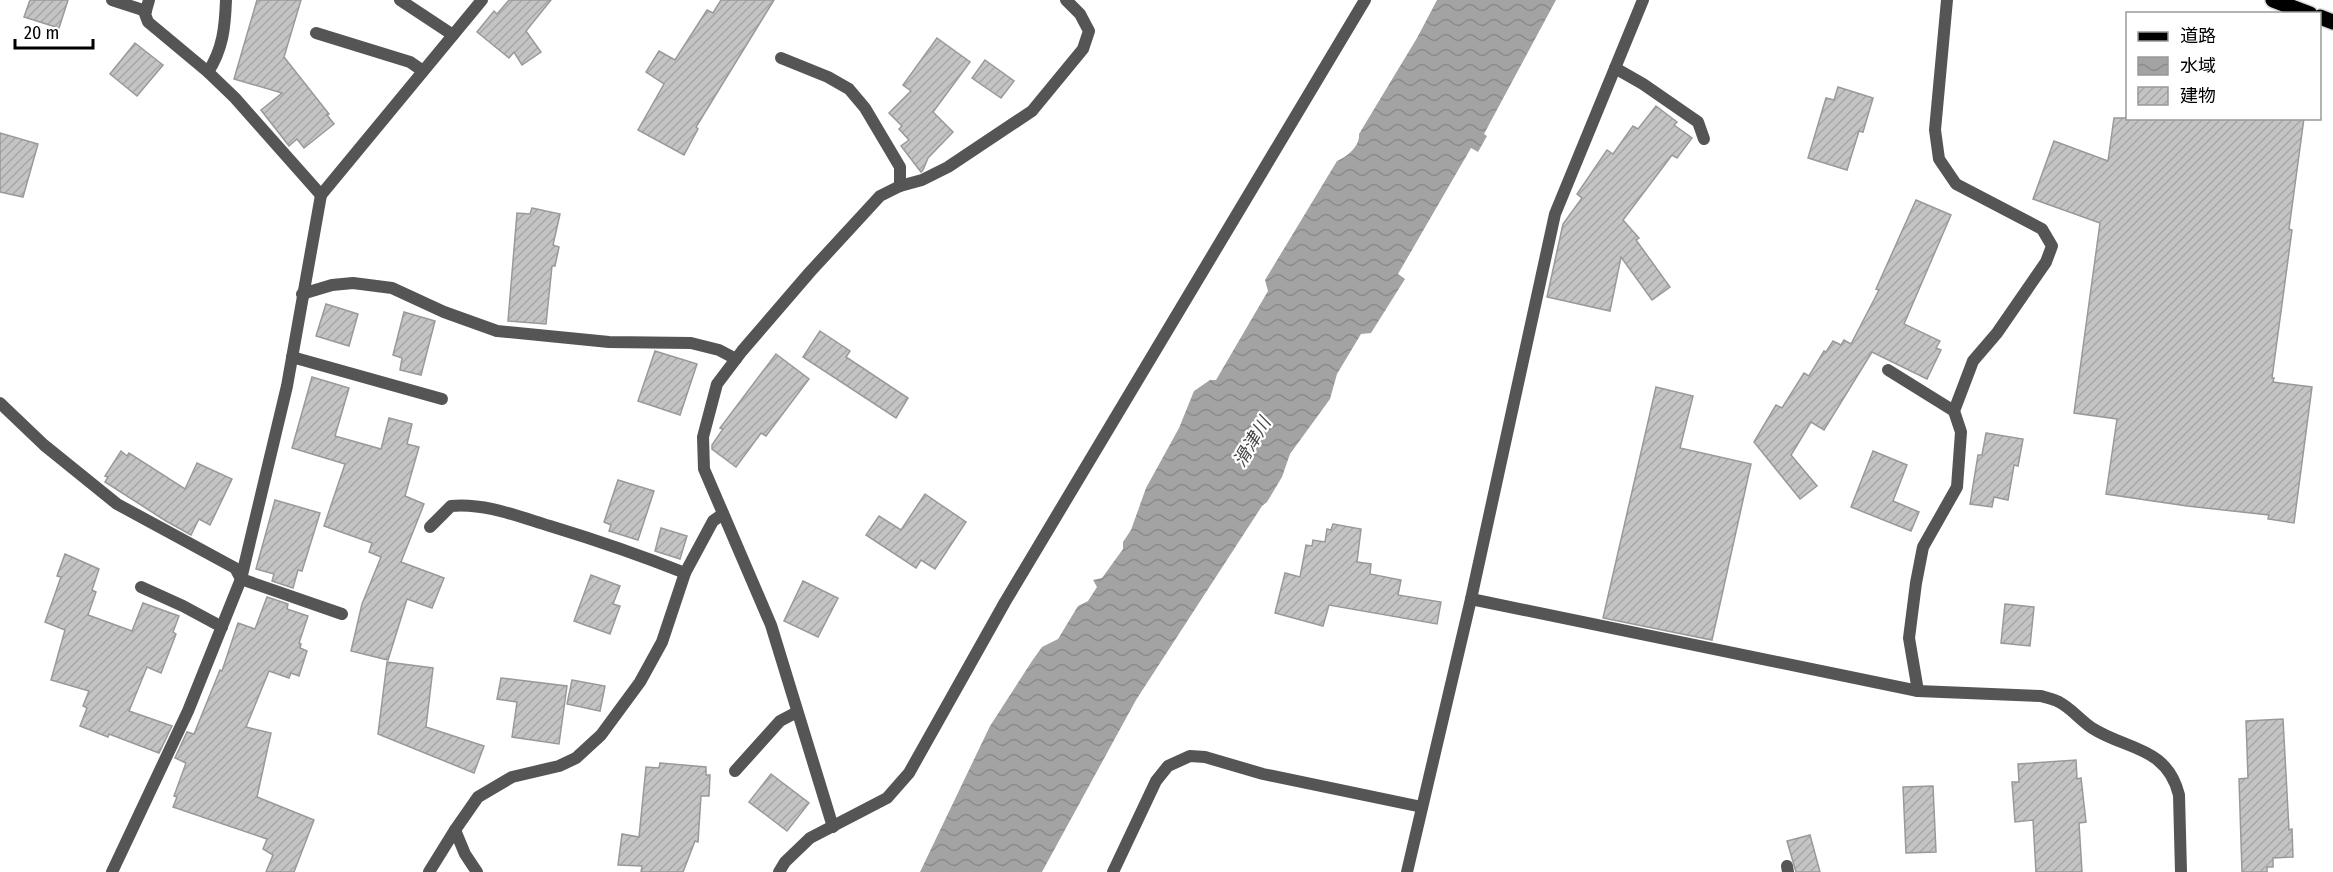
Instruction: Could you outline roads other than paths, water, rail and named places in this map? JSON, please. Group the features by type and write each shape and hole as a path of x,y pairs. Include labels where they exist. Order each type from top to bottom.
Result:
{"main road":[{"path":"2273,0 2305,12"}],"street":[{"path":"112,0 147,5 148,22 208,72 235,98 321,195"},
{"path":"208,72 221,49 225,29 226,0"},
{"path":"400,0 453,35"},
{"path":"112,872 188,711 241,579 287,387 321,195 482,0"},
{"path":"833,827 771,626 704,469 703,436 717,384 810,272 880,196 948,167 1032,111 1083,49 1089,31 1080,14 1066,0"},
{"path":"779,872 785,862 810,838 886,798 909,773 1005,602 1365,0"},
{"path":"1407,872 1471,599 1556,214 1643,0"},
{"path":"1918,691 1909,638 1923,547 1957,487 1961,432 1954,411 1973,361 1997,333 2046,262 2052,246 2042,229 1956,184 1939,159 1935,130 1947,0"},
{"path":"316,33 410,62 423,71"},
{"path":"781,58 828,77 849,89 865,108 900,167 900,186"},
{"path":"1615,68 1643,84 1698,122 1704,139"},
{"path":"302,294 332,285 353,283 392,288 444,312 496,331 609,342 691,343 719,350 736,359"},
{"path":"292,357 442,399"},
{"path":"1888,370 1954,411"},
{"path":"0,403 44,445 117,504 235,568 241,579 342,614"},
{"path":"430,527 451,506 467,505 494,509 627,549 685,573"},
{"path":"429,872 454,830 478,797 512,777 559,766 576,758 601,735 640,682 662,642 685,573 713,521 723,514"},
{"path":"141,587 222,627"},
{"path":"1471,599 1918,691 2041,696 2059,702 2093,729 2150,754 2165,766 2176,787 2181,872"},
{"path":"735,771 780,721 797,712"},
{"path":"1113,872 1156,781 1168,766 1190,756 1205,757 1263,774 1422,807"},
{"path":"454,830 465,854 477,872"}],"water":[{"name":"滑津川","path":"1437,0 1556,0 1484,134 1487,136 1478,152 1471,148 1398,274 1405,279 1371,333 1361,334 1337,374 1330,399 1290,454 1282,477 1267,502 1262,506 1136,700 1042,872 920,872 990,726 1042,647 1058,639 1078,606 1088,601 1097,587 1093,580 1102,578 1123,549 1123,542 1131,530 1146,488 1179,428 1194,391 1210,380 1216,380 1268,291 1265,280 1337,161 1358,143 1359,134 1417,38"}]}
